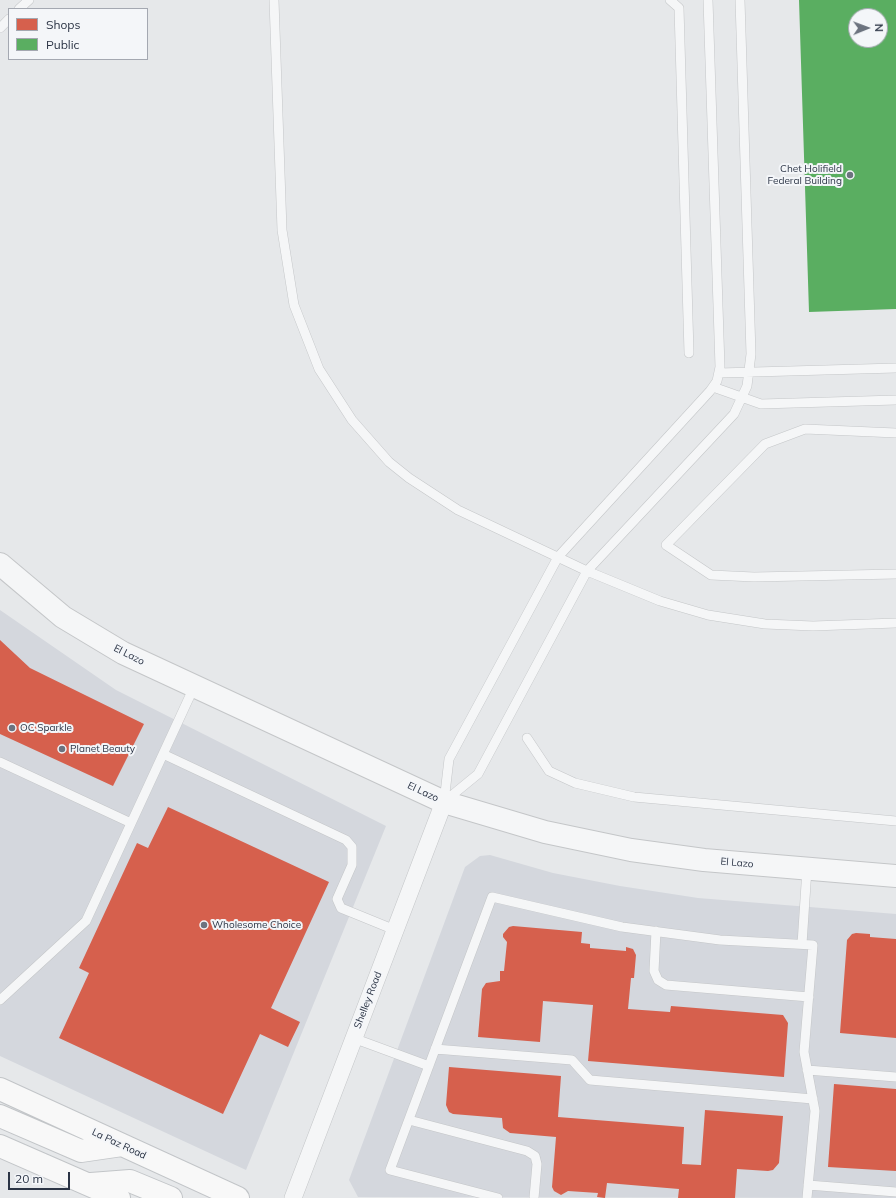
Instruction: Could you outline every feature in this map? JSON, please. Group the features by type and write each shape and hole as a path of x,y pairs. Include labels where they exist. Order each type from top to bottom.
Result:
{"main road":[{"name":"La Paz Road","path":"0,1089 238,1198"},
{"path":"0,1116 81,1151 122,1145"},
{"path":"0,1146 119,1198"},
{"path":"88,1184 130,1181 171,1198"}],"street":[{"name":"El Lazo","path":"0,564 63,617 123,653 444,802 545,832 631,850 704,860 896,876"},
{"name":"Shelley Road","path":"293,1198 444,802"}],"lane":[{"path":"20,8 29,0"},
{"path":"274,0 282,230 294,305 319,369 357,427 389,462 409,478 458,510 587,571 660,601 708,615 765,624 812,626 896,623"},
{"path":"670,0 679,8 689,353"},
{"path":"444,802 449,759 558,557 713,387 719,373 708,0"},
{"path":"444,802 478,774 587,571 734,414 747,386 751,354 740,0"},
{"path":"0,28 8,20"},
{"path":"719,373 896,368"},
{"path":"713,387 761,404 896,400"},
{"path":"896,433 805,429 765,444 666,545 711,575 754,577 896,574"},
{"path":"0,1000 86,921 194,687"},
{"path":"527,738 549,771 575,783 634,796 896,821"},
{"path":"163,754 346,840 352,847 352,865 337,899 341,908 395,930"},
{"path":"0,762 131,823"},
{"path":"802,944 807,869"},
{"path":"498,1198 390,1170 492,897 622,927 720,940 813,945 804,1052 816,1111 807,1198"},
{"path":"656,931 654,971 658,980 666,985 809,997"},
{"path":"353,1038 429,1066"},
{"path":"435,1049 572,1060 590,1080 813,1099"},
{"path":"807,1070 896,1077"},
{"path":"409,1120 526,1151 534,1156 537,1164 534,1198"},
{"path":"808,1185 896,1192"}],"shaded area":[{"path":"0,610 116,690 386,826 246,1170 0,1056"},
{"path":"490,855 553,873 620,886 698,898 896,914 896,1198 358,1197 349,1180 465,867 480,856"}],"building: Shops":[{"path":"0,640 30,668 144,724 113,786 0,734"},
{"name":"Wholesome Choice","path":"168,807 329,882 271,1008 300,1022 288,1047 260,1034 223,1114 59,1038 89,973 79,968 137,843 148,848"},
{"path":"513,926 582,932 581,943 590,944 590,948 626,951 626,947 633,949 636,955 634,978 631,978 628,1009 670,1012 671,1006 783,1015 788,1023 784,1077 588,1061 593,1005 543,1001 540,1042 478,1037 482,989 486,983 500,981 500,971 504,971 507,942 503,937 503,934 509,927"},
{"path":"852,934 870,934 870,937 896,939 896,1038 840,1033 847,940"},
{"path":"449,1067 561,1076 558,1117 684,1127 682,1164 701,1165 705,1110 783,1116 779,1163 773,1170 768,1171 737,1169 735,1198 678,1198 679,1189 607,1183 605,1198 597,1197 598,1193 568,1191 561,1195 554,1191 552,1187 556,1137 510,1133 503,1128 502,1118 453,1114 449,1112 446,1105"},
{"path":"834,1084 896,1089 896,1171 828,1167"}],"building: Public":[{"name":"Chet Holifield Federal Building","path":"799,0 896,0 896,309 809,312"}],"place":[{"name":"Chet Holifield Federal Building","path":"850,175"},
{"name":"OC Sparkle","path":"12,728"},
{"name":"Planet Beauty","path":"62,749"},
{"name":"Wholesome Choice","path":"204,925"}]}
